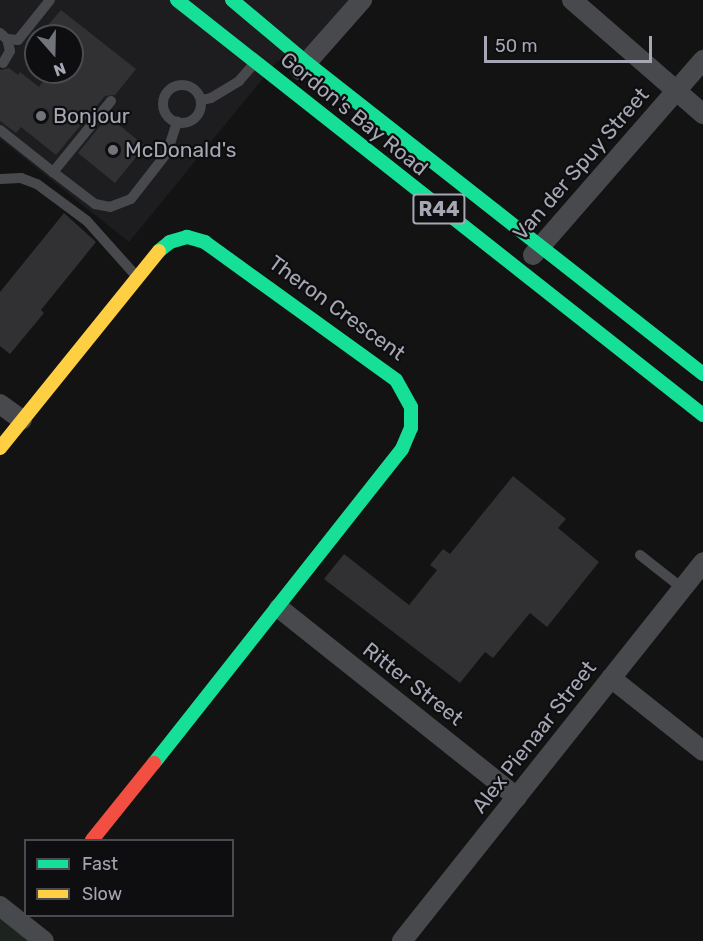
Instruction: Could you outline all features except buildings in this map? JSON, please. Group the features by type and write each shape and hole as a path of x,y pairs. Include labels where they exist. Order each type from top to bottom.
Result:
{"main road":[{"name":"Gordon's Bay Road","path":"177,0 703,415"},
{"name":"Gordon's Bay Road","path":"232,0 307,63 703,374"},
{"name":"Theron Crescent","path":"0,448 159,251 171,242 187,237 205,242 396,380 407,397 411,428 402,449 279,608 93,839"}],"street":[{"path":"287,87 362,0"},
{"path":"572,0 703,114"},
{"name":"Van der Spuy Street","path":"519,272 703,60"},
{"path":"0,404 22,420"},
{"name":"Alex Pienaar Street","path":"402,941 703,562"},
{"name":"Ritter Street","path":"279,608 517,797"},
{"path":"611,678 703,751"},
{"path":"0,906 28,920 44,941"}],"lane":[{"path":"4,36 18,40 50,0"},
{"path":"3,63 10,51 4,36"},
{"path":"201,100 211,98 239,81 255,62"},
{"path":"178,84 193,88 201,100 197,115 185,123 170,119 162,106 166,92 178,84"},
{"path":"54,172 111,101"},
{"path":"0,130 95,204 110,207 124,203 167,153 177,122"},
{"path":"0,179 21,178 37,184 87,221 137,277"},
{"path":"640,555 682,588"}],"shaded area":[{"path":"0,0 359,0 296,73 278,60 129,242 0,139"},
{"path":"0,919 28,941 0,941"}],"traffic: fast":[{"path":"177,0 703,415"},
{"path":"232,0 307,63 703,374"},
{"path":"154,763 402,449 411,428 411,407 396,380 205,242 187,237 170,242 159,251"}],"traffic: slow":[{"path":"0,448 159,251"}],"traffic: jam":[{"path":"93,839 154,763"}],"place":[{"name":"Bonjour","path":"41,116"},
{"name":"McDonald's","path":"113,150"}]}
